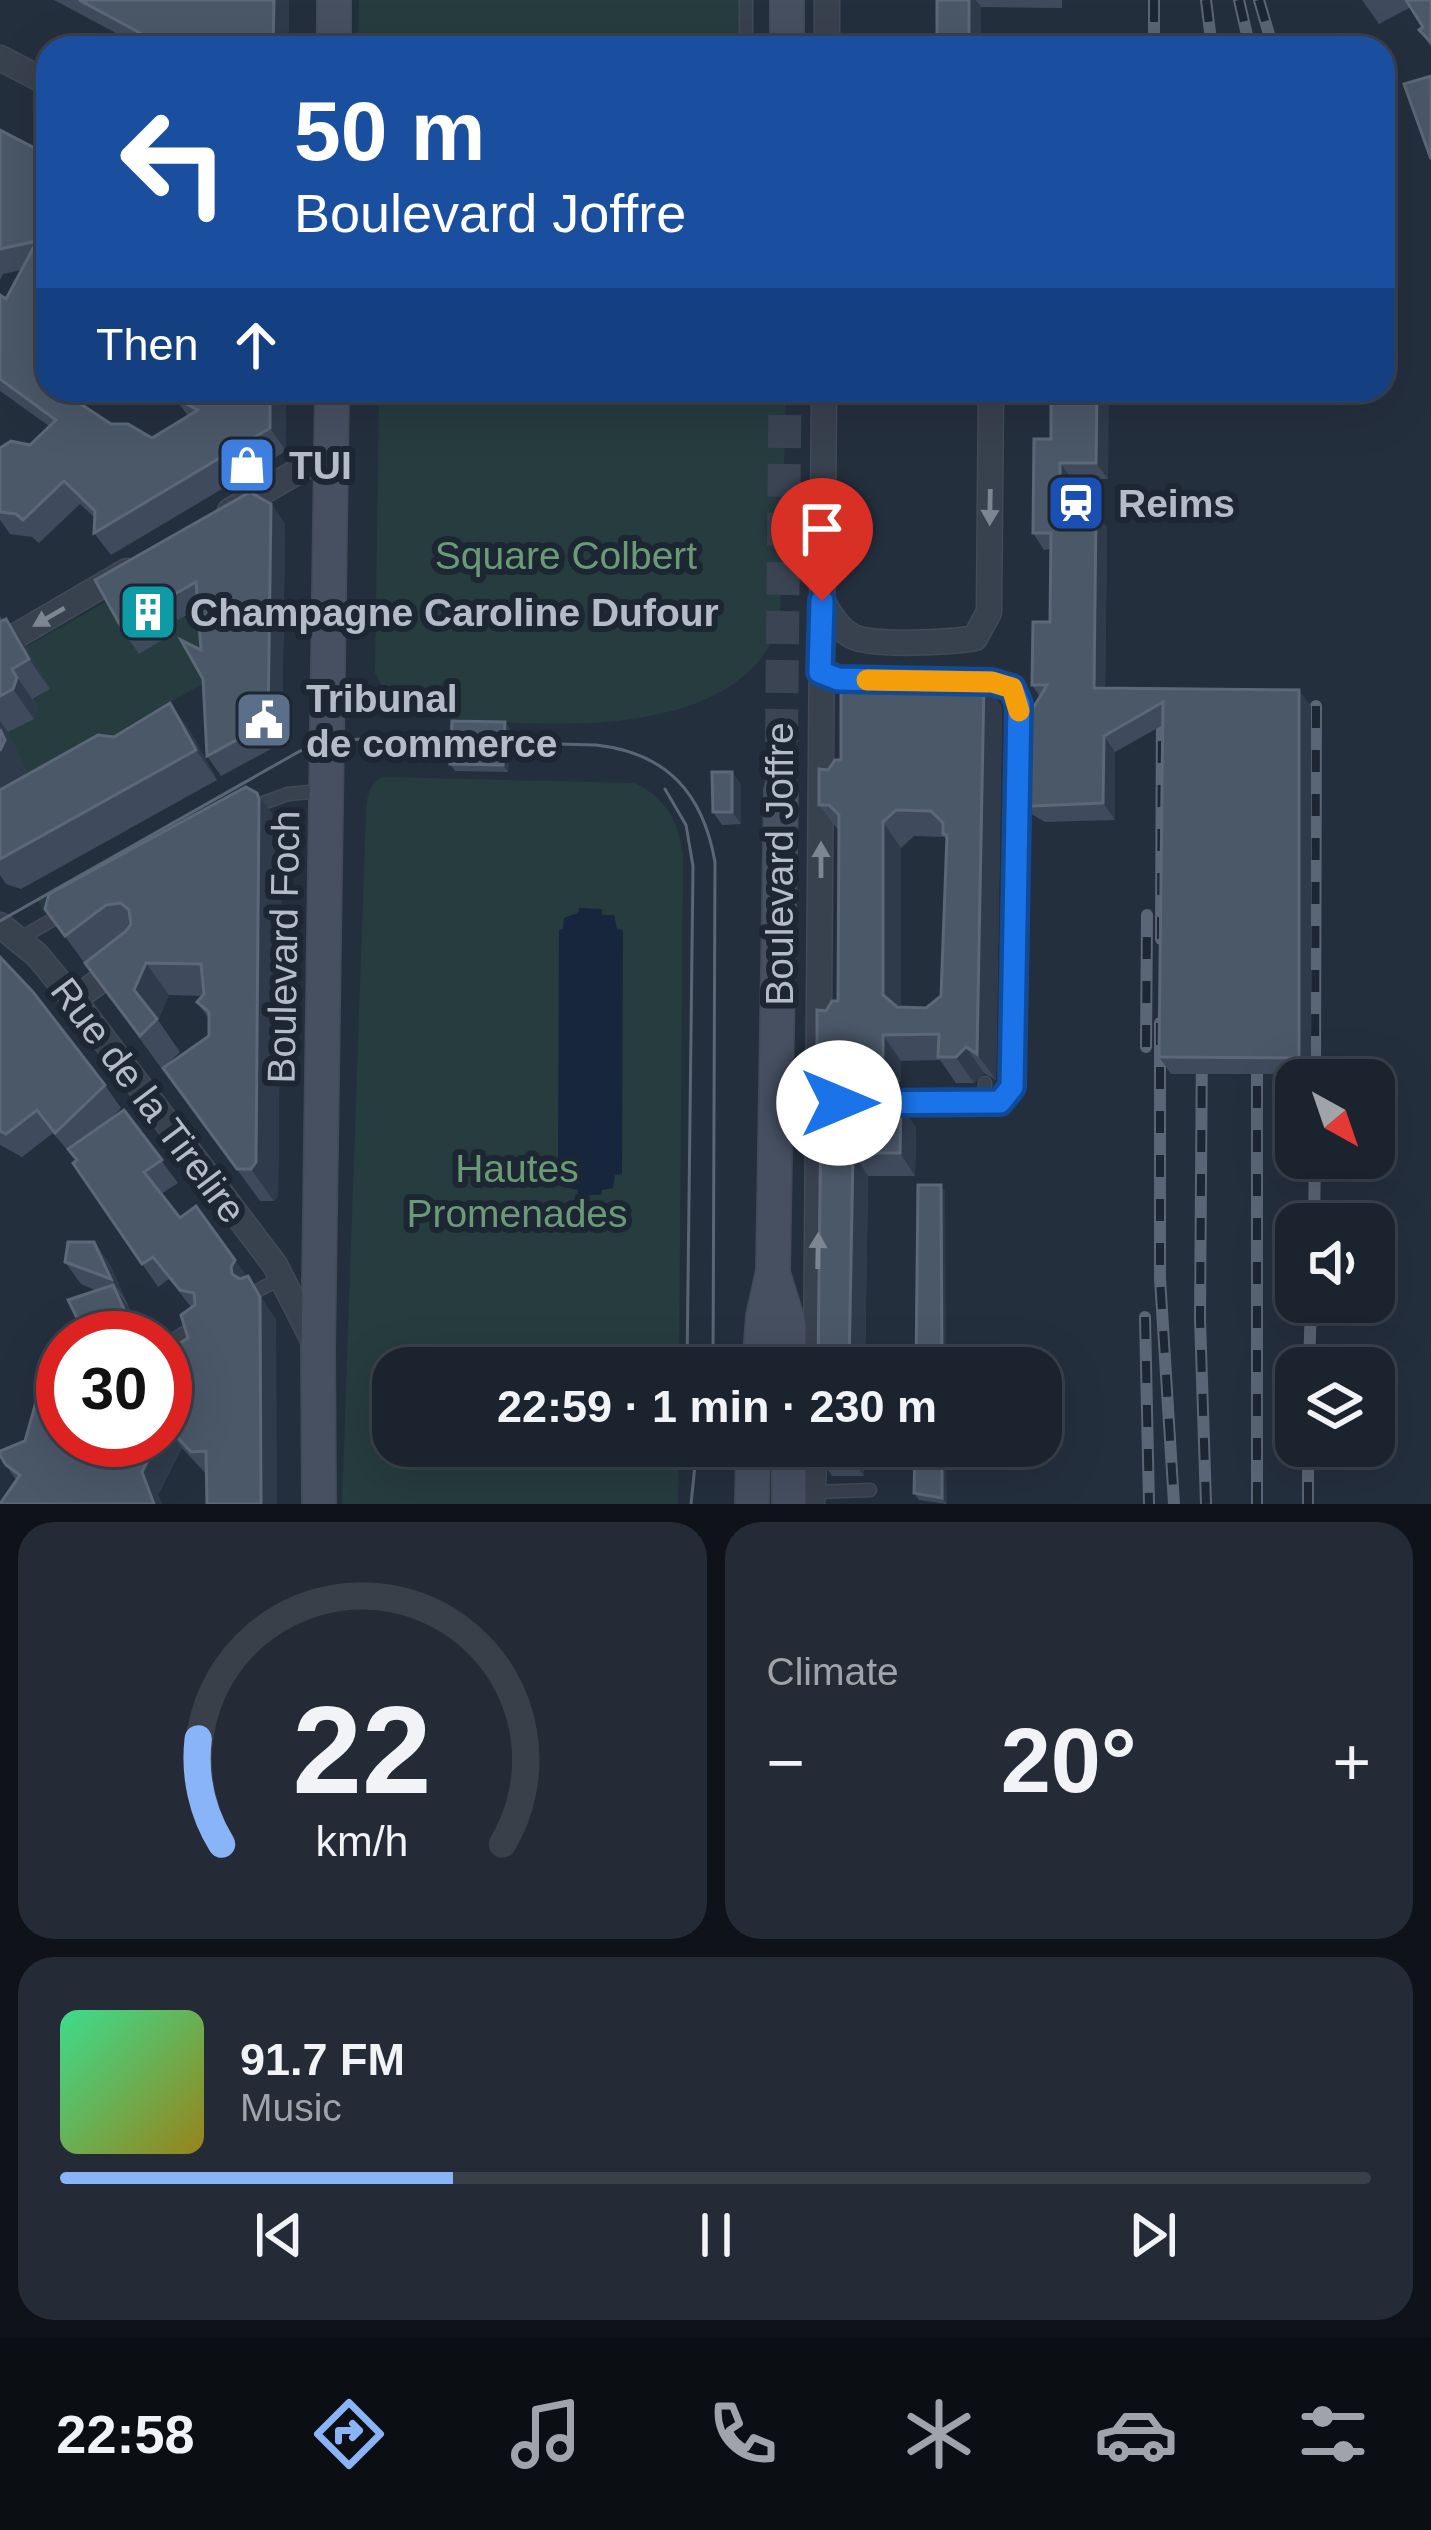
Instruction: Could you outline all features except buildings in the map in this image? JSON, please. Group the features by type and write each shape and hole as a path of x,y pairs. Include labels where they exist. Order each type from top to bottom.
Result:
{"main road":[{"path":"334,0 334,36"},
{"path":"787,0 787,36"},
{"name":"Boulevard Foch","path":"320,1504 318,1350 332,402"},
{"name":"Boulevard Joffre","path":"761,1347 773,1271 781,791"},
{"name":"Boulevard Joffre","path":"773,1271 789,1325 789,1347"},
{"path":"752,1504 753,1467"},
{"path":"795,1467 805,1500"}],"street":[{"path":"827,0 827,36"},
{"path":"0,58 36,77"},
{"name":"Boulevard Joffre","path":"817,1347 833,1095 829,676 822,601 824,402"},
{"path":"822,601 836,623 855,639 948,643 975,638 988,612 991,402"},
{"path":"213,521 331,452"},
{"path":"0,645 154,555"},
{"path":"833,1095 985,1093 1000,1102 1012,1087 1019,704 1012,688 992,682 926,681"},
{"name":"Rue de la Tirelire","path":"6,937 37,955 74,1000 278,1272 318,1350"},
{"path":"74,1000 138,951"},
{"path":"278,1272 322,1271"},
{"path":"805,1500 811,1467"}],"lane":[{"path":"746,0 746,36"},
{"path":"226,820 268,799 327,790"},
{"path":"6,937 81,903"},
{"path":"257,1291 278,1272"},
{"path":"192,1328 202,1322"},
{"path":"805,1500 870,1490"}],"green space":[{"path":"359,0 741,0 740,36 358,36"},
{"name":"Square Colbert","path":"379,402 786,402 780,623 755,665 716,694 667,712 612,721 496,722 397,713 375,673"},
{"path":"109,600 160,641 169,635 170,624 184,616 190,624 211,630 215,677 131,724 127,734 21,782 26,770 3,723 49,689 26,647"},
{"name":"Hautes Promenades","path":"383,777 634,783 662,803 674,821 683,855 679,1347 372,1347 372,1467 679,1467 678,1504 342,1504 366,812 375,783"},
{"path":"243,781 252,797 45,914 36,898"}],"water":[{"path":"579,908 614,915 617,929 623,930 622,1174 615,1175 613,1188 602,1190 601,1195 578,1195 578,1190 565,1187 558,1174 559,930 564,918 578,913"}],"tunnel":[{"path":"781,791 785,402"}],"tram line":[{"path":"0,921 300,751 328,743 360,739 596,745 621,749 662,767 691,797 715,862 713,1347"},
{"path":"665,789 686,825 693,866 687,1347"},
{"path":"691,1504 695,1467"}],"railway":[{"path":"1154,0 1154,36"},
{"path":"1206,0 1210,36"},
{"path":"1239,0 1247,36"},
{"path":"1259,0 1270,36"},
{"path":"1161,939 1162,705"},
{"path":"1315,1059 1316,706"},
{"path":"1146,1047 1147,915"},
{"path":"1160,1023 1160,1278 1174,1504"},
{"path":"1202,1042 1200,1318 1206,1504"},
{"path":"1257,1042 1257,1504"},
{"path":"1314,1203 1315,1179"},
{"path":"1145,1317 1149,1504"},
{"path":"1310,1323 1310,1347"},
{"path":"1308,1467 1308,1504"}],"slow traffic":[{"path":"867,680 992,682 1012,688 1019,711"}],"place":[{"name":"TUI","path":"247,465"},
{"name":"Reims","path":"1076,503"},
{"name":"Champagne Caroline Dufour","path":"148,612"},
{"name":"Tribunal de commerce","path":"264,720"}],"route":[{"path":"822,601 820,672 838,679 992,682 1012,688 1019,704 1012,1087 1008,1097 1000,1102 839,1103"}]}
